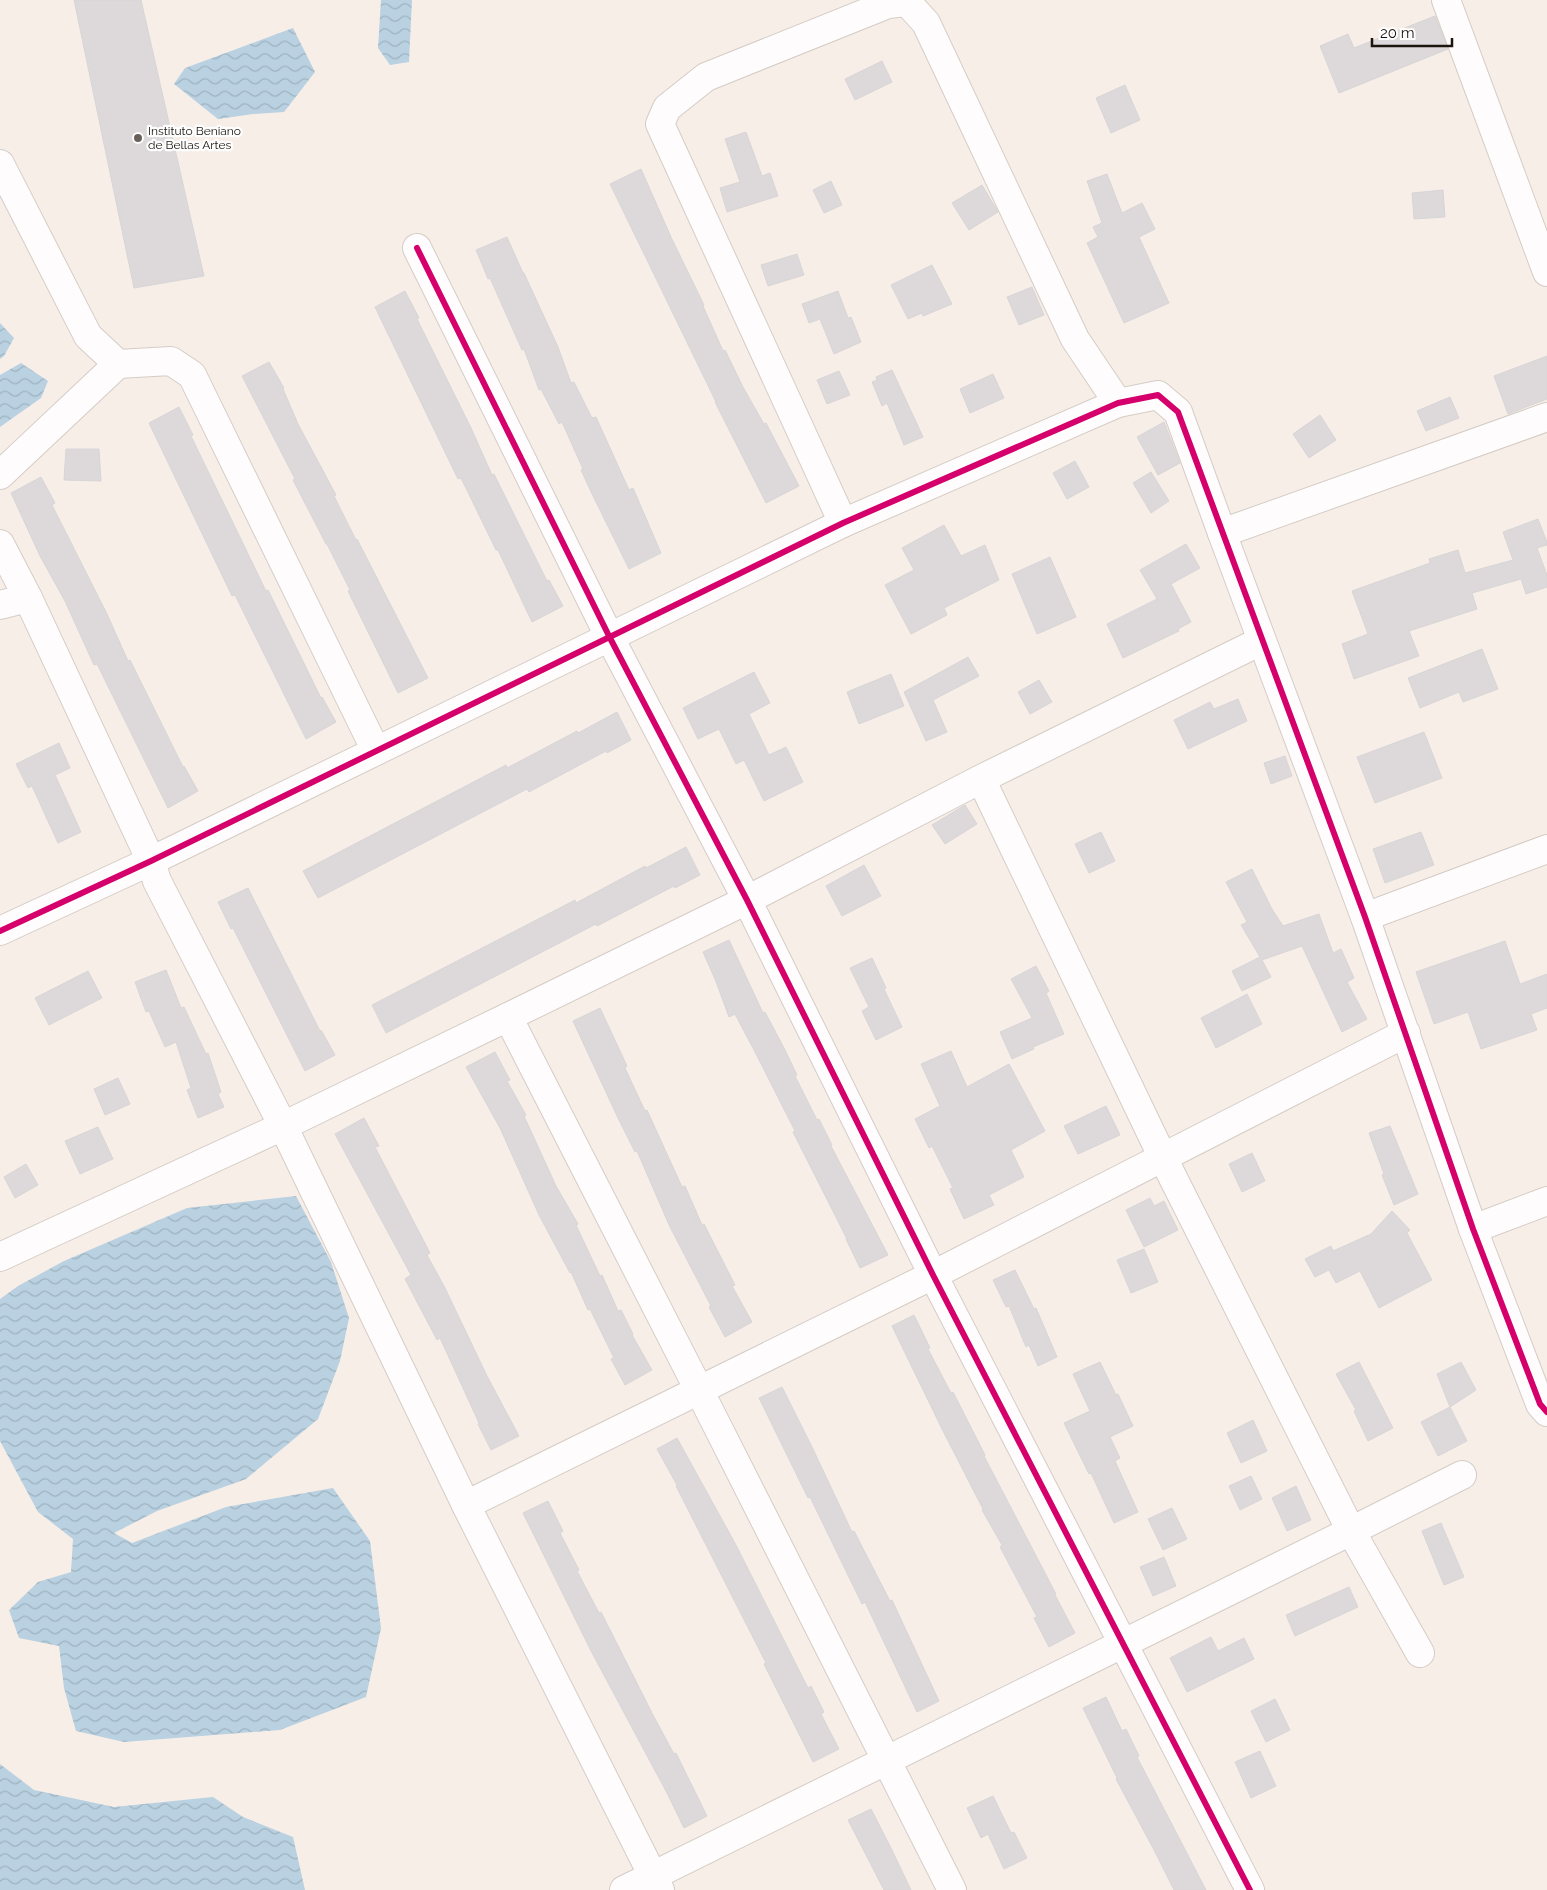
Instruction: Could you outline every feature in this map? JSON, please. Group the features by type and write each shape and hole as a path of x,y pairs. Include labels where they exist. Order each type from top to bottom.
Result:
{"street":[{"path":"1446,0 1547,272"},
{"path":"843,523 660,124 667,108 706,77 888,4 907,2 926,23 1075,339 1118,403"},
{"path":"0,164 88,336 118,364"},
{"path":"417,248 610,638 747,900 932,1275 1250,1890"},
{"path":"0,476 118,364 171,361 192,375 376,751"},
{"path":"0,931 610,638 843,523 1118,403 1158,394 1178,412 1261,641 1365,917 1473,1229 1540,1404 1547,1412"},
{"path":"1222,533 1547,417"},
{"path":"0,544 28,598 150,860 157,881 283,1126 466,1505 656,1883"},
{"path":"0,606 28,598"},
{"path":"0,1257 283,1126 508,1017 747,900 981,779 1261,641"},
{"path":"981,779 1163,1158 1351,1531 1420,1653"},
{"path":"1365,917 1547,849"},
{"path":"508,1017 952,1890"},
{"path":"466,1505 932,1275 1406,1033"},
{"path":"1473,1229 1547,1201"},
{"path":"624,1890 656,1883 887,1761 1462,1475"}],"water":[{"path":"381,0 412,0 409,62 390,65 378,48"},
{"path":"293,28 315,72 284,112 218,119 174,84 185,68"},
{"path":"0,323 14,338 4,356 0,359"},
{"path":"21,363 48,381 41,398 0,427 0,375"},
{"path":"296,1196 331,1262 349,1318 340,1361 318,1419 246,1479 157,1511 114,1533 132,1543 226,1507 333,1488 370,1541 381,1628 366,1697 280,1730 124,1742 76,1731 64,1688 59,1646 19,1638 9,1610 38,1582 71,1572 73,1539 38,1512 0,1441 0,1299 18,1286 64,1261 187,1208"},
{"path":"0,1764 34,1790 114,1807 213,1797 243,1817 293,1837 305,1890 0,1890"}],"building":[{"name":"Instituto Beniano de Bellas Artes","path":"74,0 141,0 204,276 134,288"},
{"path":"1435,16 1448,49 1339,93 1320,46 1348,34 1354,48"},
{"path":"882,61 892,82 855,100 845,79"},
{"path":"1125,85 1140,120 1111,133 1096,98"},
{"path":"746,132 762,176 770,173 778,196 727,212 720,188 740,182 725,139"},
{"path":"641,169 704,305 723,351 725,350 743,387 764,424 766,423 799,486 766,503 610,184"},
{"path":"1107,174 1122,213 1142,203 1155,229 1139,237 1169,303 1124,323 1087,243 1098,237 1093,227 1102,223 1087,181"},
{"path":"831,181 842,205 824,213 813,190"},
{"path":"982,185 998,212 969,230 952,203"},
{"path":"1443,190 1445,217 1414,219 1412,193"},
{"path":"507,237 558,347 571,383 574,382 592,418 596,417 629,490 633,488 661,553 629,569 581,470 583,469 562,422 559,424 541,389 539,390 524,349 522,350 476,250"},
{"path":"797,254 804,275 768,286 761,265"},
{"path":"932,265 952,304 923,316 922,313 908,319 891,285"},
{"path":"1032,287 1044,315 1019,325 1007,297"},
{"path":"405,291 492,475 494,474 547,581 549,580 563,606 532,622 461,478 458,479 375,307"},
{"path":"838,291 848,318 851,317 861,342 834,354 820,319 809,323 802,304"},
{"path":"1547,356 1547,399 1508,414 1494,376"},
{"path":"269,362 284,388 298,424 336,495 334,496 356,540 428,678 398,693 348,591 350,590 242,376"},
{"path":"892,370 923,437 904,445 887,403 882,406 872,382 877,380 876,377"},
{"path":"839,371 850,395 827,404 817,380"},
{"path":"993,374 1004,398 970,413 960,389"},
{"path":"1450,397 1459,418 1426,431 1417,411"},
{"path":"179,407 193,435 191,436 266,591 268,590 321,698 336,722 306,739 235,595 232,596 149,423"},
{"path":"1320,415 1336,440 1309,458 1293,434"},
{"path":"1164,422 1180,463 1158,475 1137,437"},
{"path":"66,449 99,449 101,481 64,480"},
{"path":"1075,461 1089,487 1067,499 1053,473"},
{"path":"1151,472 1169,501 1151,513 1133,483"},
{"path":"41,477 55,503 52,505 107,614 128,661 130,660 183,767 198,791 168,808 97,664 94,665 65,601 40,556 11,493"},
{"path":"1538,519 1547,542 1547,545 1537,548 1547,575 1547,587 1526,594 1521,579 1472,593 1477,609 1409,631 1419,656 1354,679 1342,644 1368,634 1352,591 1430,563 1429,559 1458,550 1465,573 1513,560 1503,532"},
{"path":"944,525 961,556 985,545 999,580 944,608 947,615 911,634 885,585 914,570 902,548"},
{"path":"1186,544 1200,568 1171,584 1191,622 1178,629 1179,631 1123,658 1107,624 1157,599 1140,570"},
{"path":"1050,557 1076,617 1037,634 1012,574"},
{"path":"1482,649 1498,689 1463,702 1459,692 1420,708 1408,678"},
{"path":"968,657 979,676 933,700 947,732 926,741 904,692"},
{"path":"754,672 770,703 749,714 769,755 786,747 803,782 764,801 744,760 736,764 719,729 698,739 683,708"},
{"path":"891,674 904,706 859,724 847,692"},
{"path":"1039,680 1052,702 1030,714 1018,692"},
{"path":"1238,699 1247,721 1188,749 1174,720 1210,702 1214,709"},
{"path":"617,712 631,740 607,753 606,751 529,792 527,789 318,898 303,871 506,765 507,768"},
{"path":"1424,732 1442,778 1375,803 1357,757"},
{"path":"59,743 70,768 55,775 81,832 58,843 32,786 28,788 16,764"},
{"path":"1285,756 1292,776 1271,784 1264,763"},
{"path":"965,805 977,824 945,844 932,825"},
{"path":"1101,832 1115,861 1089,873 1075,844"},
{"path":"1421,832 1434,865 1385,883 1373,849"},
{"path":"686,847 700,875 675,888 674,886 597,926 596,924 386,1033 372,1005 575,900 576,903 645,866 646,868"},
{"path":"864,865 881,896 842,916 826,886"},
{"path":"1252,869 1272,909 1283,926 1319,914 1333,953 1341,949 1354,978 1347,982 1367,1019 1342,1032 1302,946 1262,960 1271,977 1242,991 1232,971 1260,957 1241,925 1247,922 1226,882"},
{"path":"248,888 320,1031 335,1055 305,1071 218,902"},
{"path":"729,940 763,1013 765,1012 784,1048 797,1075 795,1076 817,1120 819,1119 831,1146 888,1255 860,1268 755,1052 735,1014 729,1017 703,952"},
{"path":"1505,941 1520,984 1547,974 1547,1008 1531,1014 1537,1030 1481,1049 1468,1012 1434,1024 1416,972"},
{"path":"872,958 902,1027 876,1040 862,1011 869,1007 850,968"},
{"path":"1036,966 1049,991 1046,993 1064,1034 1033,1047 1034,1049 1012,1059 1000,1032 1032,1018 1011,979"},
{"path":"166,970 181,1008 184,1007 206,1054 208,1053 221,1092 218,1094 224,1107 198,1118 187,1090 191,1088 176,1042 165,1047 149,1011 146,1012 135,982"},
{"path":"88,971 102,998 49,1025 35,998"},
{"path":"1247,994 1262,1024 1216,1048 1201,1018"},
{"path":"600,1008 627,1066 625,1068 645,1111 647,1110 682,1187 685,1186 702,1225 704,1224 735,1285 732,1286 752,1322 725,1337 670,1227 637,1151 635,1152 618,1118 573,1021"},
{"path":"951,1051 967,1087 1009,1064 1045,1131 1011,1150 1024,1177 989,1195 994,1205 964,1219 950,1189 953,1188 932,1146 929,1148 915,1119 940,1106 921,1064"},
{"path":"495,1052 510,1080 507,1081 526,1115 524,1116 556,1186 578,1224 576,1225 600,1276 602,1275 618,1311 621,1310 632,1335 652,1370 625,1385 611,1359 614,1358 590,1309 588,1310 571,1272 539,1215 500,1128 466,1067"},
{"path":"118,1078 130,1104 105,1115 94,1089"},
{"path":"1106,1106 1120,1135 1078,1154 1064,1126"},
{"path":"364,1118 379,1146 375,1147 430,1253 427,1255 519,1436 491,1450 440,1338 437,1340 405,1279 411,1275 335,1134"},
{"path":"1390,1126 1418,1194 1394,1205 1369,1133"},
{"path":"98,1127 113,1159 80,1174 65,1141"},
{"path":"1252,1153 1265,1181 1242,1192 1229,1164"},
{"path":"26,1164 38,1185 15,1198 4,1177"},
{"path":"1150,1198 1154,1206 1164,1201 1178,1230 1144,1247 1126,1210"},
{"path":"1392,1211 1410,1230 1407,1233 1432,1280 1379,1308 1360,1271 1336,1283 1329,1270 1315,1277 1305,1259 1331,1246 1333,1251 1371,1234"},
{"path":"1144,1249 1158,1282 1131,1293 1117,1260"},
{"path":"1015,1270 1034,1309 1036,1308 1057,1357 1038,1366 1029,1345 1026,1347 1009,1306 1006,1307 993,1280"},
{"path":"914,1315 930,1348 928,1349 951,1393 953,1392 1075,1633 1049,1647 1034,1618 1037,1617 1000,1547 1002,1545 982,1510 892,1326"},
{"path":"1100,1362 1133,1426 1110,1437 1120,1458 1115,1461 1138,1512 1114,1523 1091,1473 1089,1474 1064,1423 1090,1411 1073,1374"},
{"path":"1359,1362 1393,1428 1368,1441 1354,1411 1356,1410 1336,1374"},
{"path":"1461,1362 1476,1390 1450,1407 1437,1374"},
{"path":"782,1387 852,1532 854,1531 890,1601 892,1600 939,1701 917,1712 865,1602 862,1604 759,1398"},
{"path":"1450,1407 1467,1441 1438,1456 1421,1422"},
{"path":"1253,1420 1267,1451 1241,1463 1227,1433"},
{"path":"677,1438 736,1545 808,1688 811,1686 824,1712 821,1714 839,1749 813,1762 764,1664 766,1663 657,1449"},
{"path":"1251,1476 1262,1499 1240,1510 1229,1486"},
{"path":"1296,1486 1311,1520 1287,1531 1272,1498"},
{"path":"548,1501 563,1531 560,1533 579,1570 577,1571 599,1613 601,1612 674,1754 676,1753 707,1816 684,1828 591,1651 523,1513"},
{"path":"1172,1508 1187,1539 1163,1550 1148,1519"},
{"path":"1441,1523 1464,1577 1444,1585 1422,1531"},
{"path":"1164,1557 1176,1586 1153,1596 1140,1567"},
{"path":"1349,1587 1358,1607 1295,1636 1286,1615"},
{"path":"1211,1637 1218,1651 1244,1638 1254,1659 1187,1692 1170,1658"},
{"path":"1106,1697 1122,1731 1126,1729 1139,1756 1137,1757 1206,1890 1174,1890 1116,1779 1083,1708"},
{"path":"1275,1699 1290,1730 1266,1742 1251,1711"},
{"path":"1260,1751 1276,1786 1251,1798 1235,1762"},
{"path":"993,1796 1011,1833 1014,1832 1027,1858 1004,1869 988,1834 981,1838 967,1808"},
{"path":"871,1809 911,1890 884,1890 848,1820"}],"cycle path":[{"path":"417,248 610,638 747,900 933,1275 1250,1890"},
{"path":"0,931 151,861 843,523 1118,403 1158,395 1178,412 1365,917 1473,1229 1540,1404 1547,1412"}],"place":[{"name":"Instituto Beniano de Bellas Artes","path":"138,138"}]}
